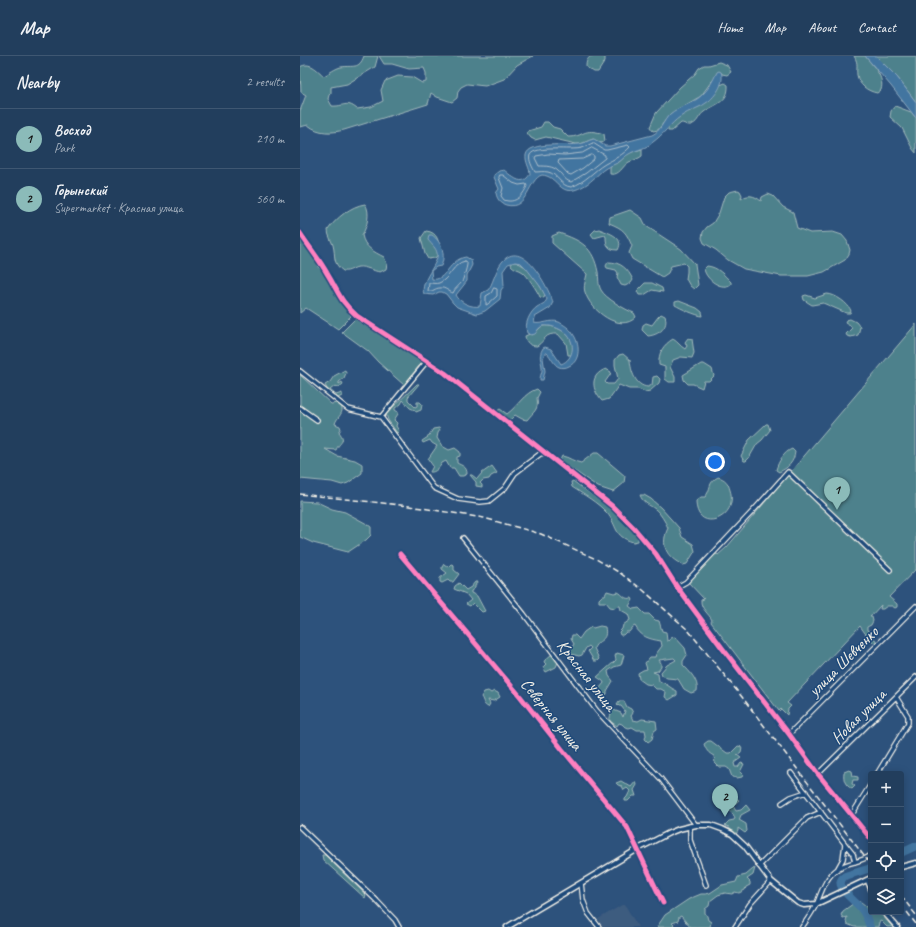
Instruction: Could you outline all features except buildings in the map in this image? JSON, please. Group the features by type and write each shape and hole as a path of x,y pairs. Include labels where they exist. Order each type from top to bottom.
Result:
{"street":[{"path":"300,233 328,274 338,294 346,305 365,322 445,373 612,506 634,528 656,554 677,587 818,774 868,836"},
{"path":"381,416 427,361"},
{"path":"300,372 348,409 381,416 434,488 443,493 464,500 480,502 490,501 504,488 515,473 540,454 545,452"},
{"path":"300,408 318,420"},
{"path":"677,587 686,582 788,472 890,570"},
{"name":"Красная улица","path":"463,538 524,614 597,711 661,779 696,825"},
{"name":"Северная улица","path":"400,554 520,696 627,827 663,903"},
{"name":"улица Шевченко","path":"789,734 916,606"},
{"name":"Новая улица","path":"818,774 916,677"},
{"path":"879,771 908,723 908,716 896,697"},
{"path":"791,773 845,844 852,854 855,862"},
{"path":"851,816 868,789"},
{"path":"782,804 790,797 806,792"},
{"path":"759,866 807,818 821,812"},
{"path":"507,927 638,849 669,833 696,825 711,825 728,832 745,846 771,881 798,903 809,905 816,904 868,880"},
{"path":"300,826 375,899 395,920 399,927"},
{"path":"690,826 690,840 706,885"},
{"path":"802,927 816,904 827,879 838,868 843,859 845,844"},
{"path":"838,868 868,858"},
{"path":"904,866 916,863"},
{"path":"735,927 750,904 771,881"},
{"path":"581,883 583,900 588,913 599,927"},
{"path":"887,915 897,927"}],"shaded area":[{"path":"622,905 625,905 638,927 602,927 598,919"}],"green space":[{"path":"364,56 378,56 375,67 347,84 331,87 331,93 328,99 332,106 347,104 357,109 371,107 383,101 381,90 385,81 398,76 412,77 422,83 426,82 426,73 424,68 409,69 392,64 384,64 379,56 533,56 517,65 504,79 485,86 467,84 461,87 458,91 457,98 452,102 437,97 431,93 428,104 344,130 326,132 317,130 308,125 300,127 300,111 306,95 301,92 300,67 304,65 310,66 324,76 339,68 358,65"},
{"path":"591,56 605,56 605,61 598,72 594,72 586,67 587,61"},
{"path":"854,56 865,56 878,72 882,85 881,90 877,93 867,89 858,79 857,66"},
{"path":"876,56 916,56 916,102 897,77"},
{"path":"719,62 727,65 731,72 727,75 722,74 721,72 711,82 701,96 670,114 658,130 653,131 650,127 656,113 680,87 695,74 699,68 704,65"},
{"path":"725,83 728,85 728,91 726,96 720,102 702,113 692,125 681,123 672,131 668,131 668,125 718,86"},
{"path":"895,106 911,112 916,118 916,153 902,128 890,117 891,111"},
{"path":"544,122 548,122 553,127 560,129 568,137 578,136 587,132 597,132 604,134 605,141 602,143 593,139 576,144 546,137 535,140 531,138 527,133 528,131 541,127"},
{"path":"642,149 642,156 629,162 616,174 610,174 610,167 612,164 618,163 629,153"},
{"path":"738,190 742,195 741,199 746,196 751,196 756,197 761,201 762,197 768,194 773,196 783,207 793,212 797,228 810,233 833,232 842,235 847,241 850,250 849,254 845,260 824,272 808,276 781,276 744,269 728,260 716,250 704,243 702,238 703,232 713,223 719,213 724,197 729,192"},
{"path":"365,204 368,215 367,224 362,235 363,239 370,249 384,257 387,264 386,269 380,272 358,267 343,271 337,265 328,230 344,213 354,207"},
{"path":"630,210 642,218 646,226 681,249 695,264 698,285 694,289 690,286 686,279 687,266 684,263 671,266 668,273 662,277 632,259 629,253 632,246 628,237 621,229 609,223 610,217"},
{"path":"599,229 615,236 618,239 620,246 618,250 609,247 605,235 594,238 591,234 595,230"},
{"path":"426,231 433,233 438,241 440,252 435,258 428,259 425,254 421,238"},
{"path":"559,233 580,242 590,251 596,263 599,286 603,293 621,307 634,313 636,317 629,322 622,323 614,321 606,318 593,306 584,290 587,274 552,243 552,236"},
{"path":"300,240 318,262 318,267 324,273 332,288 351,316 338,329 306,308 300,313"},
{"path":"515,262 529,270 545,294 544,298 540,297 525,274 511,265"},
{"path":"608,262 617,263 624,267 633,280 631,283 625,286 621,285 617,277 618,273 616,270 607,268 606,266"},
{"path":"707,266 720,272 731,282 731,284 723,286 711,280 705,273 704,269"},
{"path":"645,283 652,283 662,288 663,292 652,290 644,295 639,295 637,291"},
{"path":"827,294 838,298 845,303 850,308 850,313 846,313 823,303 812,305 804,300 803,296 806,295 815,298"},
{"path":"679,301 697,308 702,312 703,316 684,310 675,305 675,302"},
{"path":"661,314 665,316 666,324 662,330 656,334 648,336 642,330 643,325 646,323 652,325"},
{"path":"355,319 422,362 404,385 368,351 342,332"},
{"path":"850,319 856,322 860,327 858,335 851,337 847,336 846,334 852,328 845,322 846,320"},
{"path":"916,324 916,569 889,597 897,604 897,607 887,606 880,609 881,605 870,617 872,617 873,621 871,625 867,627 867,630 871,632 876,641 874,643 860,626 787,703 791,706 788,709 787,715 781,709 779,711 711,622 712,620 701,603 701,600 704,599 688,582 714,555 718,555 727,547"},
{"path":"542,326 554,327 565,333 572,343 572,355 568,355 566,343 558,334 548,336 537,346 529,344 526,341 525,336 537,331"},
{"path":"688,338 692,339 694,353 692,358 681,357 673,360 670,367 675,377 675,382 669,382 665,379 665,367 659,365 660,353 666,344 673,339 685,349 687,346 685,342"},
{"path":"623,354 630,360 634,377 640,384 648,387 652,385 653,377 657,376 660,379 659,383 650,391 645,392 638,389 629,389 619,385 609,399 602,401 594,388 595,379 597,375 606,369 611,372 605,382 607,384 614,384 618,379 615,360 619,355"},
{"path":"701,364 704,364 712,369 714,376 709,381 704,381 702,388 693,384 688,384 684,380 683,375"},
{"path":"345,370 346,373 344,378 339,382 339,384 342,382 343,384 339,387 335,386 330,390 336,395 342,393 342,396 338,398 327,389 325,385 330,382 334,376"},
{"path":"300,375 331,404 338,403 342,408 335,424 340,426 341,429 339,432 342,442 336,450 325,449 337,456 355,460 362,464 362,473 348,483 342,485 332,482 300,479"},
{"path":"417,384 419,384 408,397 408,400 415,407 417,406 417,402 420,402 422,404 421,410 416,412 403,400 401,404 395,408 398,412 394,420 397,423 396,426 399,431 397,433 388,420 386,414"},
{"path":"537,389 540,392 537,398 537,408 527,420 515,415 507,421 497,411 500,409 507,414 528,393"},
{"path":"766,424 768,424 770,430 757,444 749,458 744,461 741,456 749,440"},
{"path":"439,428 440,430 437,438 442,446 449,450 455,448 460,452 460,456 457,457 457,463 465,468 467,474 459,476 454,468 450,468 446,461 442,463 435,471 430,472 433,466 428,459 437,446 430,440 423,443 422,441 428,437 433,429"},
{"path":"792,449 795,452 792,462 788,467 779,472 776,470 778,464 786,452"},
{"path":"594,453 598,453 625,476 624,483 613,492 598,487 560,460 562,456 581,463"},
{"path":"492,466 497,473 489,479 483,480 480,483 482,487 476,486 476,482 470,475 477,479 482,473"},
{"path":"718,477 727,483 731,494 731,502 729,509 725,514 713,520 707,520 701,516 697,510 696,501 701,497 705,497 712,482"},
{"path":"573,481 616,514 638,538 638,541 633,542 622,537 603,509 572,487 571,482"},
{"path":"640,495 644,495 651,499 661,508 679,528 682,537 693,544 695,551 687,564 683,565 677,562 666,550 665,540 668,528 667,525 659,513 644,502"},
{"path":"300,501 317,502 332,509 345,512 371,527 371,535 348,552 313,543 300,537"},
{"path":"444,564 448,567 451,564 454,565 454,570 459,574 453,582 448,580 442,583 440,582 440,578 447,573 442,569"},
{"path":"477,582 475,588 471,591 471,593 477,596 485,611 482,612 473,603 470,606 466,604 471,600 466,594 454,589 459,583 466,590"},
{"path":"607,591 614,593 618,592 626,598 632,598 633,600 629,606 633,609 639,608 645,614 649,614 655,620 659,621 662,631 666,632 667,641 675,637 685,648 687,655 683,661 683,665 695,680 697,684 697,691 691,693 684,689 678,679 667,678 662,675 661,672 667,665 676,660 674,658 659,660 661,667 658,671 653,672 658,674 659,681 677,691 677,695 669,700 665,697 666,692 661,689 656,689 652,685 646,684 639,679 638,673 647,669 645,663 650,657 655,657 662,646 661,641 646,637 637,630 635,626 629,632 620,635 619,632 623,625 630,620 628,614 621,610 620,606 615,608 610,607 606,602 599,602 599,599 605,595"},
{"path":"600,626 605,627 606,632 604,638 594,648 599,659 597,661 594,661 588,651 591,648 589,646 582,655 579,656 571,654 570,650 574,644 571,639 572,635 575,635 579,639 584,632 591,627 593,628"},
{"path":"617,653 624,655 621,665 608,671 609,676 613,681 607,691 607,694 604,695 599,689 604,683 597,677 616,660 615,656"},
{"path":"552,654 558,662 556,667 546,672 543,667 546,664 544,662"},
{"path":"488,691 491,693 494,691 498,693 500,697 494,701 488,700 490,704 488,707 484,704 481,697 484,692"},
{"path":"619,701 624,701 627,707 631,709 633,713 631,716 633,720 638,721 642,719 656,721 657,729 654,731 652,739 648,742 645,739 645,730 625,727 619,723 617,726 610,721 611,709 621,713 623,717 625,711 617,704"},
{"path":"711,741 727,753 731,753 738,746 742,747 741,752 737,755 741,758 734,763 735,767 738,767 741,763 744,764 740,772 743,775 742,777 732,777 729,769 726,767 719,767 715,763 714,756 710,754 704,744"},
{"path":"849,770 852,771 853,776 858,777 858,780 853,780 852,784 855,786 852,789 846,784 844,777 844,772"},
{"path":"621,781 631,787 636,781 637,785 634,790 636,796 633,796 628,801 625,801 630,791 627,788 624,790 622,786 616,783"},
{"path":"736,798 739,800 733,806 736,811 741,810 746,805 750,810 741,815 739,820 746,824 747,831 745,833 738,828 736,834 732,833 729,827 725,825 735,818 727,809"},
{"path":"322,855 325,855 362,891 366,896 365,898 323,860"},
{"path":"755,868 753,875 747,879 750,882 750,885 746,887 745,890 739,893 735,892 732,894 725,893 718,895 710,901 709,906 705,909 705,913 708,920 711,922 710,927 690,927 681,916 679,917 678,921 672,923 674,925 673,927 657,927 665,915 689,899 701,894 710,893 722,885 736,882 738,877 746,875"},
{"path":"857,901 861,902 868,908 868,915 880,915 884,917 893,927 887,927 881,921 879,922 878,927 854,927 847,924 847,917 843,918 841,915 843,911"}],"water":[{"path":"865,56 876,56 897,77 916,102 916,118 891,86"},
{"path":"719,71 721,72 722,76 721,84 715,95 709,101 677,120 650,144 644,148 632,152 619,162 606,168 590,182 578,189 569,191 561,187 551,178 542,175 537,178 527,194 519,203 513,206 506,205 498,199 496,193 499,189 494,175 499,171 504,170 517,180 524,180 527,178 530,174 526,155 534,148 549,145 581,144 594,139 605,146 610,146 652,135 658,131 670,114 702,95"},
{"path":"429,235 432,235 438,241 441,245 443,253 441,266 436,267 431,271 432,279 441,277 455,262 460,259 466,257 471,260 472,265 467,275 467,281 456,295 463,303 470,306 480,306 482,293 490,288 502,262 510,256 518,255 533,266 540,275 553,302 550,308 535,317 534,323 556,321 563,324 570,330 577,342 578,347 576,360 573,364 568,367 559,367 547,353 545,353 543,358 545,371 543,380 540,380 542,368 540,355 543,348 545,347 551,349 561,364 566,362 569,358 572,344 568,335 552,326 542,326 535,334 531,335 527,333 526,326 530,315 534,309 544,303 547,299 540,286 521,263 515,262 508,264 503,271 504,286 501,290 500,299 485,311 477,314 457,307 446,294 442,292 433,295 424,294 424,284 427,278 436,262 437,257 436,250 428,240"}],"waterway":[{"path":"904,852 916,846"},
{"path":"868,869 845,876 841,880 841,884 845,892 860,907 870,927"}],"railway":[{"path":"300,494 409,506 484,518 541,534 596,559 620,573 643,590 688,630 742,697 868,861"},
{"path":"904,900 916,915"},
{"path":"907,912 916,924"}],"cycle path":[{"path":"300,233 322,264 343,301 351,311 445,373 612,506 634,528 656,554 677,587 818,774 868,835"},
{"path":"400,554 520,696 627,827 663,903"}],"place":[{"name":"Восход","path":"837,510"},
{"name":"Горынский","path":"725,817"}]}
